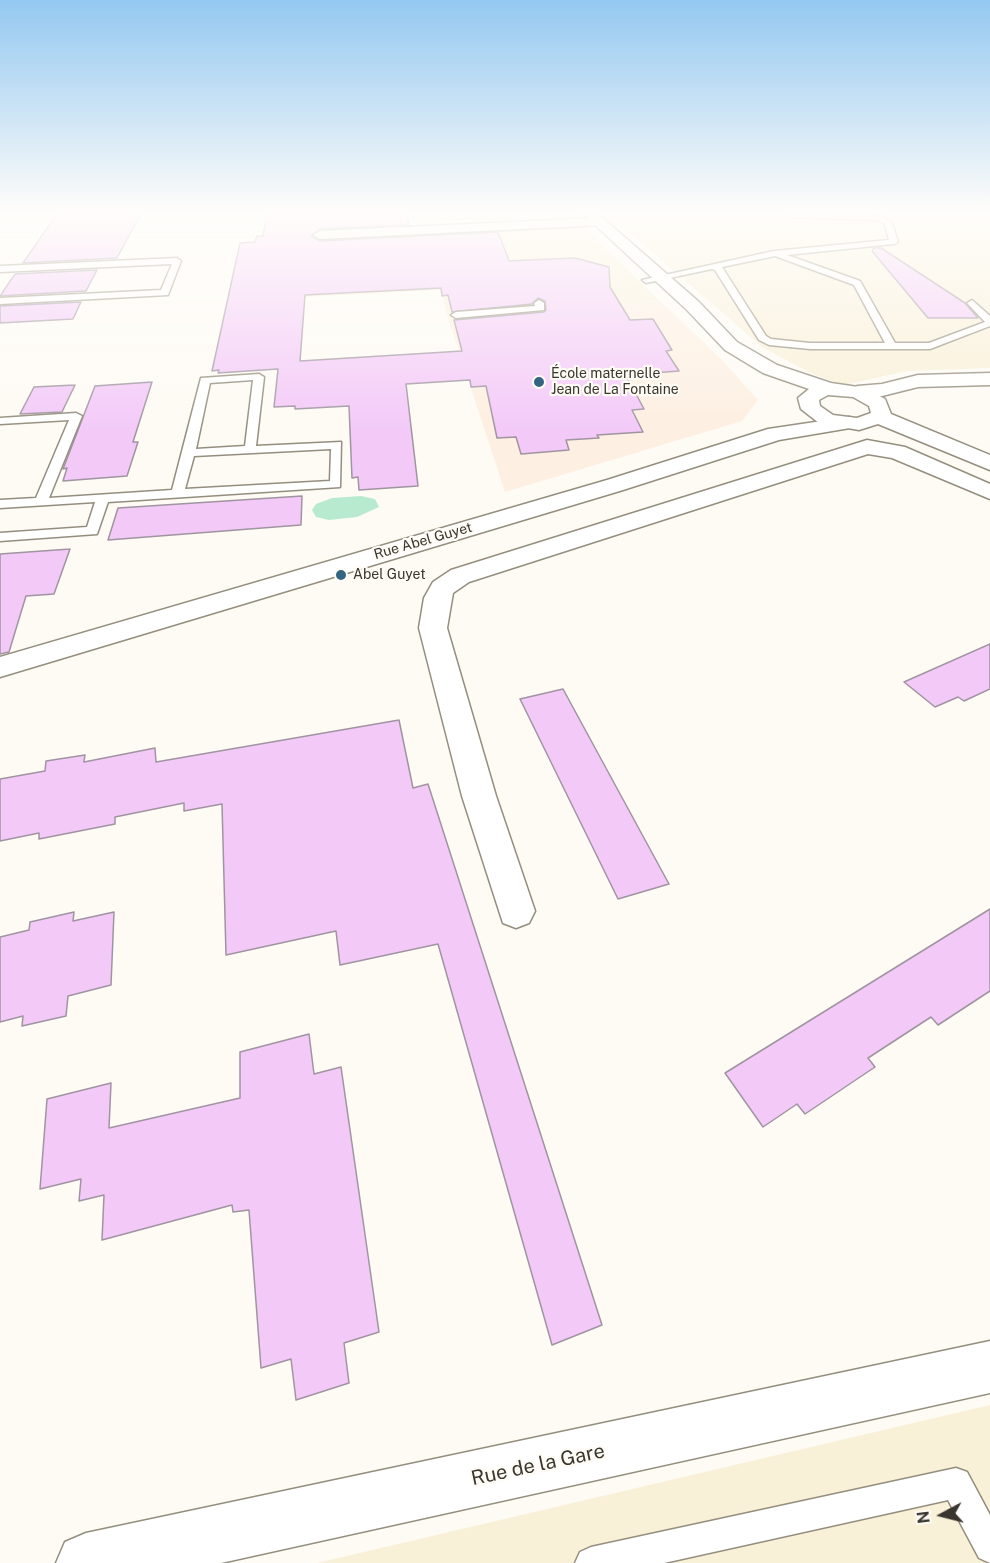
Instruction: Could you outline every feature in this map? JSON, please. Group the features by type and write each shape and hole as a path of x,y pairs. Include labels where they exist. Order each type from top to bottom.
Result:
{"street":[{"path":"661,287 722,348 810,404 826,418 849,423"},
{"path":"665,287 693,306 731,346 770,369 828,389 858,392 990,463"},
{"name":"Rue Abel Guyet","path":"0,667 615,485 776,434 867,422 880,403 918,381 990,379"},
{"name":"Rue Abel Guyet","path":"776,434 810,404 819,391 828,389"},
{"path":"516,911 479,796 433,628 437,598 442,588 460,576 867,447 897,452 990,492"},
{"path":"615,485 651,515"},
{"name":"Rue de la Gare","path":"87,1563 990,1367"}],"lane":[{"path":"0,301 165,293 167,287"},
{"path":"728,287 762,338 769,342 810,346 930,346 990,322 972,303"},
{"path":"859,287 892,346"},
{"path":"456,315 541,308 539,303"},
{"path":"178,493 205,380 259,377 250,450"},
{"path":"0,421 76,416 41,502"},
{"path":"0,504 336,484 337,445 189,453"},
{"path":"0,537 92,531 103,498"},
{"path":"591,1563 956,1482 990,1547"}],"shaded area":[{"path":"303,287 646,287 660,301 446,312 441,290 302,297"},
{"path":"692,287 990,287 990,368 907,371 844,385 810,373 762,347"},
{"path":"660,301 722,360 758,400 742,421 505,492 446,312"},
{"path":"990,1405 990,1563 317,1563"}],"green space":[{"path":"361,496 375,499 379,507 357,517 329,520 316,517 312,510 316,504 332,498"}],"building":[{"path":"6,287 88,287 86,291 0,296"},
{"path":"230,287 610,287 630,320 653,319 672,350 666,351 679,371 626,375 644,409 632,410 643,432 566,440 569,450 521,454 516,437 497,438 486,386 471,387 470,380 406,384 418,486 359,490 358,477 352,478 349,406 295,409 295,406 274,407 278,369 218,373 219,370 212,371","holes":["441,288 442,296 448,295 452,312 532,304 538,298 545,301 546,310 454,320 462,351 300,361 305,295"]},
{"path":"902,287 940,287 965,303 978,318 928,318"},
{"path":"81,302 73,319 0,323 0,306"},
{"path":"152,382 133,442 138,442 127,476 63,481 67,468 63,469 95,386"},
{"path":"75,385 62,412 20,414 34,387"},
{"path":"302,496 301,525 108,540 118,508"},
{"path":"70,549 54,594 26,596 9,652 0,654 0,554"},
{"path":"990,644 990,689 964,701 958,697 935,707 904,682"},
{"path":"563,689 669,884 618,899 520,699"},
{"path":"399,720 413,788 428,784 602,1325 552,1345 438,944 340,965 336,931 226,955 222,804 184,811 184,803 115,817 115,824 39,839 39,833 0,841 0,779 45,771 46,761 85,755 84,762 155,748 156,762"},
{"path":"990,909 990,991 938,1025 931,1017 868,1058 875,1067 805,1114 797,1104 763,1127 725,1073"},
{"path":"74,912 73,921 114,912 111,985 68,996 66,1016 22,1026 23,1016 0,1022 0,937 29,930 30,922"},
{"path":"309,1034 314,1074 341,1067 379,1332 344,1343 349,1383 296,1400 291,1359 261,1368 249,1210 233,1212 232,1205 102,1240 104,1195 79,1201 81,1179 40,1189 47,1099 111,1083 109,1128 240,1098 240,1052"}],"place":[{"name":"École maternelle Jean de La Fontaine","path":"539,382"},
{"name":"Abel Guyet","path":"341,575"}]}
